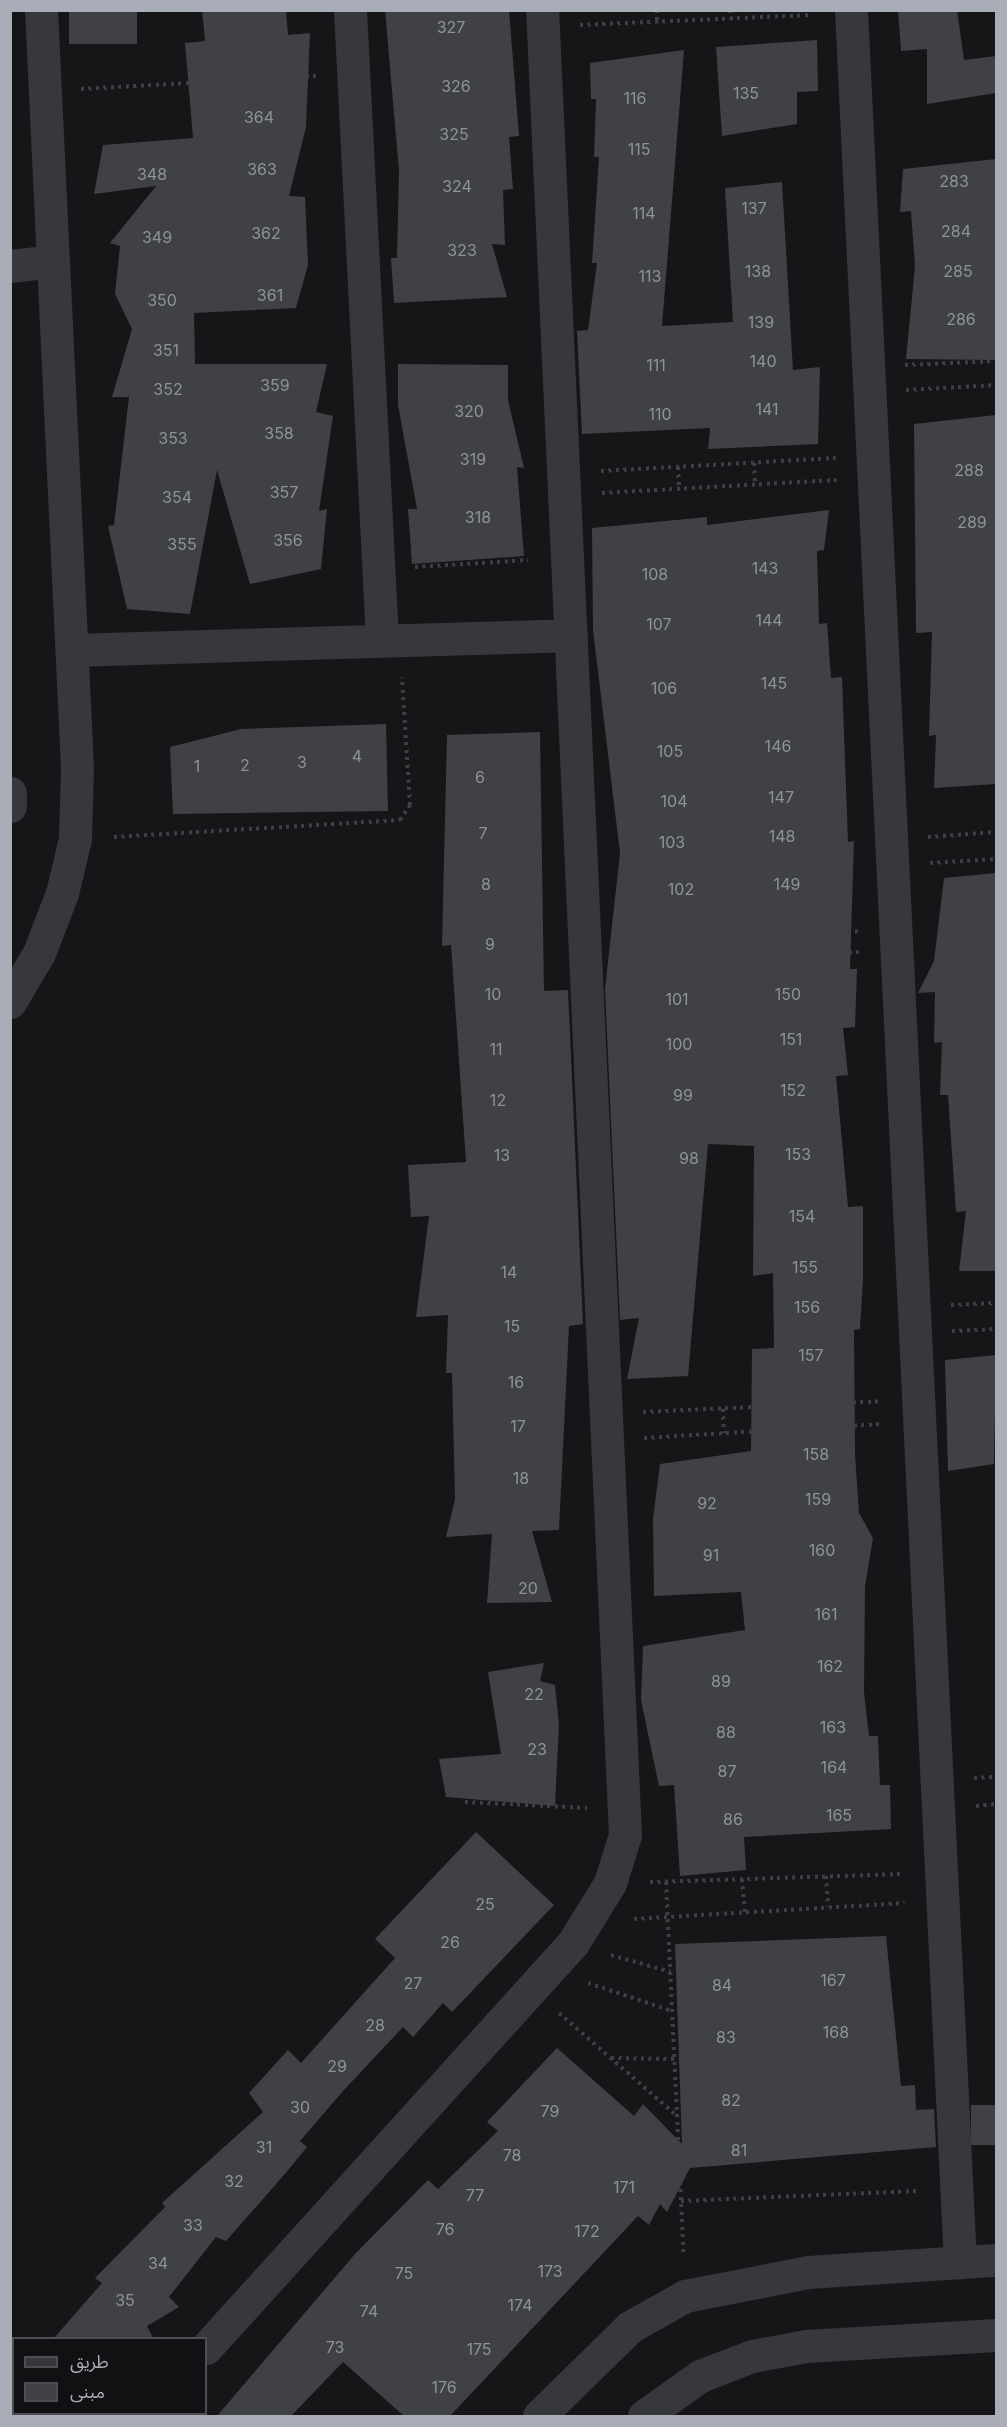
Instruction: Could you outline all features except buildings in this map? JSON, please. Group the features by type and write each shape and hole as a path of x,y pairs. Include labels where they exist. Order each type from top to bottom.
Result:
{"street":[{"path":"10,1002 39,953 75,839 72,650 41,10"},
{"path":"350,10 379,570 391,639"},
{"path":"851,12 960,2262"},
{"path":"207,2347 580,1933 610,1883 620,1859 627,1810 543,19"},
{"path":"10,266 53,261"},
{"path":"72,650 572,634"},
{"path":"10,793 10,806"},
{"path":"539,2416 630,2327 686,2296 808,2272 996,2260"},
{"path":"644,2416 700,2376 752,2356 806,2346 996,2335"}],"path":[{"path":"657,10 657,22"},
{"path":"730,10 730,19"},
{"path":"543,19 657,22 851,12"},
{"path":"45,91 354,74"},
{"path":"869,379 996,361"},
{"path":"869,379 996,385"},
{"path":"564,484 678,467 754,463 874,467"},
{"path":"754,463 755,484"},
{"path":"678,467 679,489"},
{"path":"564,484 679,489 755,484 874,467"},
{"path":"379,570 568,557"},
{"path":"75,839 400,820 410,805 391,639"},
{"path":"892,852 996,832"},
{"path":"892,852 996,859"},
{"path":"587,954 726,937 897,939"},
{"path":"726,937 727,959"},
{"path":"587,954 727,959 897,939"},
{"path":"463,1225 600,1232"},
{"path":"462,1253 600,1232"},
{"path":"723,1409 724,1433"},
{"path":"610,1427 723,1409 919,1410"},
{"path":"610,1427 724,1433 919,1410"},
{"path":"465,1802 627,1810"},
{"path":"826,1876 828,1907"},
{"path":"610,1883 826,1876 943,1886"},
{"path":"742,1879 745,1912"},
{"path":"666,1882 686,2296"},
{"path":"580,1933 668,1917 828,1907 943,1886"},
{"path":"580,1933 671,1972"},
{"path":"540,1980 672,2012"},
{"path":"540,1980 611,2058 677,2116"},
{"path":"611,2058 675,2059"},
{"path":"681,2201 957,2189"}]}
